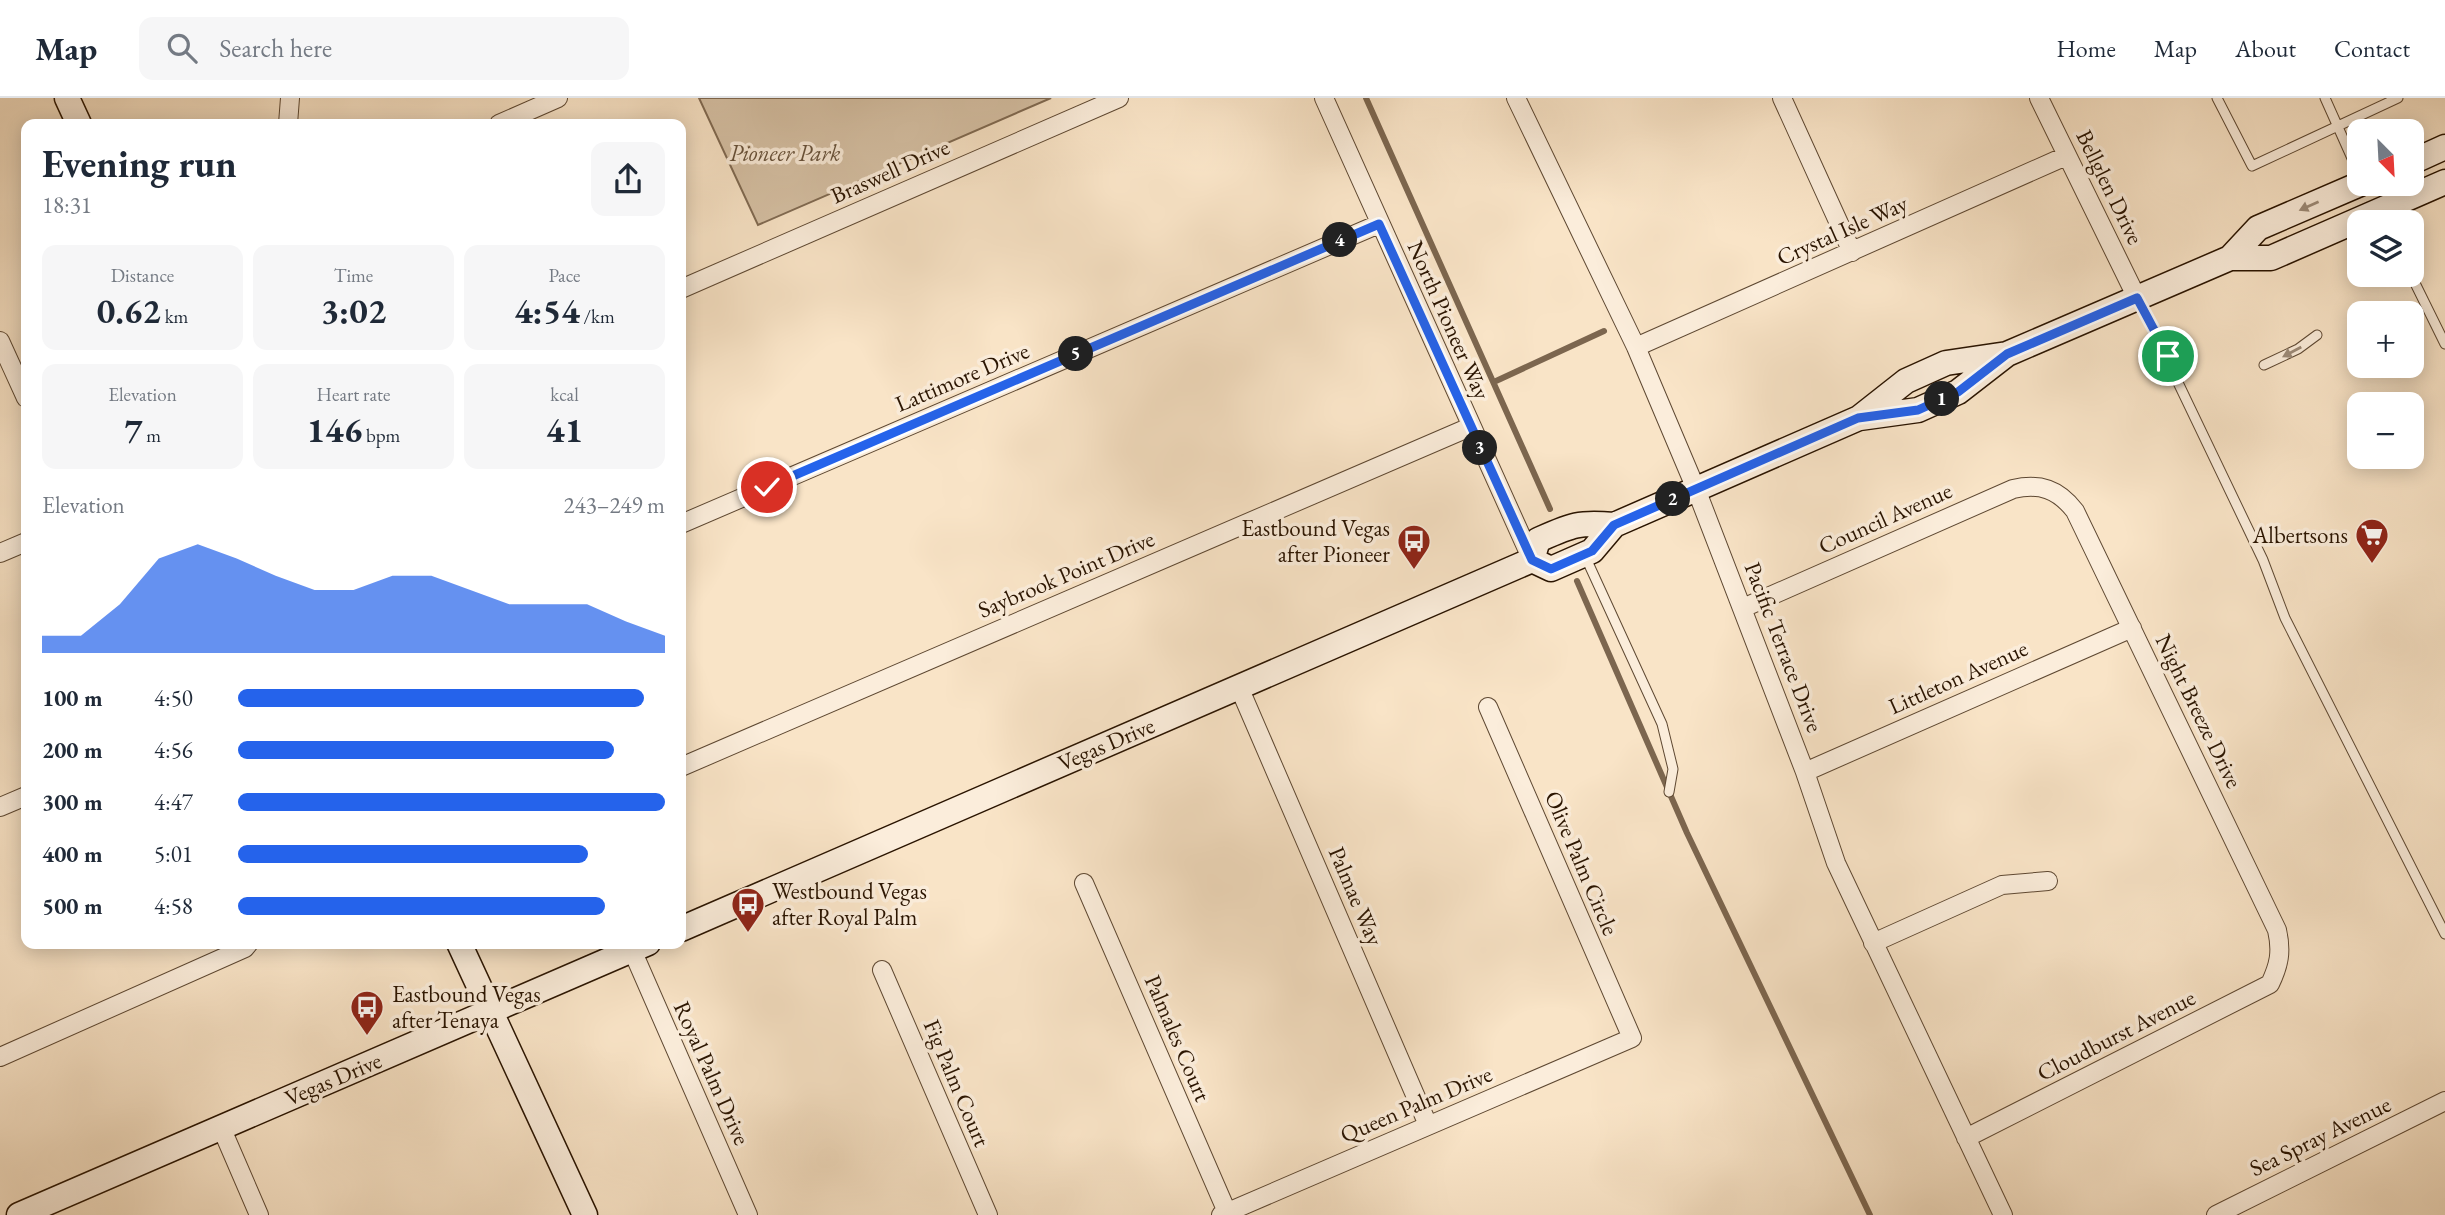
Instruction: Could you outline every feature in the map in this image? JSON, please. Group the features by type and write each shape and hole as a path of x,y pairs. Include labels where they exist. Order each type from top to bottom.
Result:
{"main road":[{"path":"67,98 77,119"},
{"path":"2424,157 2445,147"},
{"name":"Vegas Drive","path":"2396,210 2445,182"},
{"name":"Vegas Drive","path":"686,927 1532,560 1551,569 1592,551 1614,525 1858,418 1918,410 1958,392 2007,354 2230,258 2258,229 2347,190"},
{"name":"Vegas Drive","path":"2230,258 2271,258 2347,230"},
{"name":"Vegas Drive","path":"1532,560 1538,540 1558,531 1579,523 1614,525"},
{"path":"462,949 585,1215"},
{"name":"Vegas Drive","path":"19,1215 629,949"}],"street":[{"path":"288,119 290,98"},
{"path":"510,119 558,98"},
{"name":"Braswell Drive","path":"686,287 1119,98"},
{"name":"North Pioneer Way","path":"1324,98 1532,560"},
{"name":"Pacific Terrace Drive","path":"1516,98 1636,347 1696,489 1805,772 1836,863 2003,1215"},
{"path":"1782,98 1852,252"},
{"name":"Bellglen Drive","path":"2039,98 2137,298"},
{"name":"Crystal Isle Way","path":"1636,347 2066,156"},
{"name":"Lattimore Drive","path":"686,522 1379,224"},
{"path":"0,341 21,387"},
{"name":"Saybrook Point Drive","path":"686,765 1470,427"},
{"name":"Council Avenue","path":"1743,608 2013,489 2031,485 2049,488"},
{"name":"Night Breeze Drive","path":"2049,488 2064,497 2075,511 2277,930 2281,948 2278,966"},
{"path":"0,553 21,544"},
{"name":"Littleton Avenue","path":"1805,772 2132,628"},
{"name":"Palmae Way","path":"1239,687 1428,1125"},
{"name":"Olive Palm Circle","path":"1488,707 1632,1038"},
{"path":"0,807 21,798"},
{"path":"1873,943 2002,885 2048,881"},
{"name":"Palmales Court","path":"1084,883 1224,1214"},
{"path":"0,1057 243,949"},
{"name":"Royal Palm Drive","path":"637,949 748,1215"},
{"name":"Cloudburst Avenue","path":"1966,1138 2270,984 2278,966"},
{"name":"Fig Palm Court","path":"882,970 988,1215"},
{"name":"Queen Palm Drive","path":"1224,1214 1632,1038"},
{"name":"Sea Spray Avenue","path":"2216,1215 2445,1101"},
{"path":"221,1128 259,1215"}],"lane":[{"path":"2217,98 2252,166 2398,98"},
{"path":"2325,98 2347,148"},
{"path":"2417,287 2445,344"},
{"path":"2137,298 2258,547 2285,618 2445,934"},
{"path":"2264,365 2298,349 2318,335"},
{"path":"1584,554 1662,723 1673,769 1670,792"}],"green space":[{"name":"Pioneer Park","path":"699,98 1051,98 758,225"}],"waterway":[{"path":"1366,98 1550,509"},
{"path":"1496,381 1604,331"},
{"path":"1577,581 1687,833 1870,1215"}],"place":[{"name":"Albertsons","path":"2372,565"},
{"name":"Eastbound Vegas after Pioneer","path":"1414,571"},
{"name":"Westbound Vegas after Royal Palm","path":"748,934"},
{"name":"Eastbound Vegas after Tenaya","path":"367,1037"}],"route":[{"path":"767,487 1379,224 1532,560 1551,569 1592,551 1614,525 1858,418 1918,410 1958,392 2007,354 2137,298 2168,356"}]}
